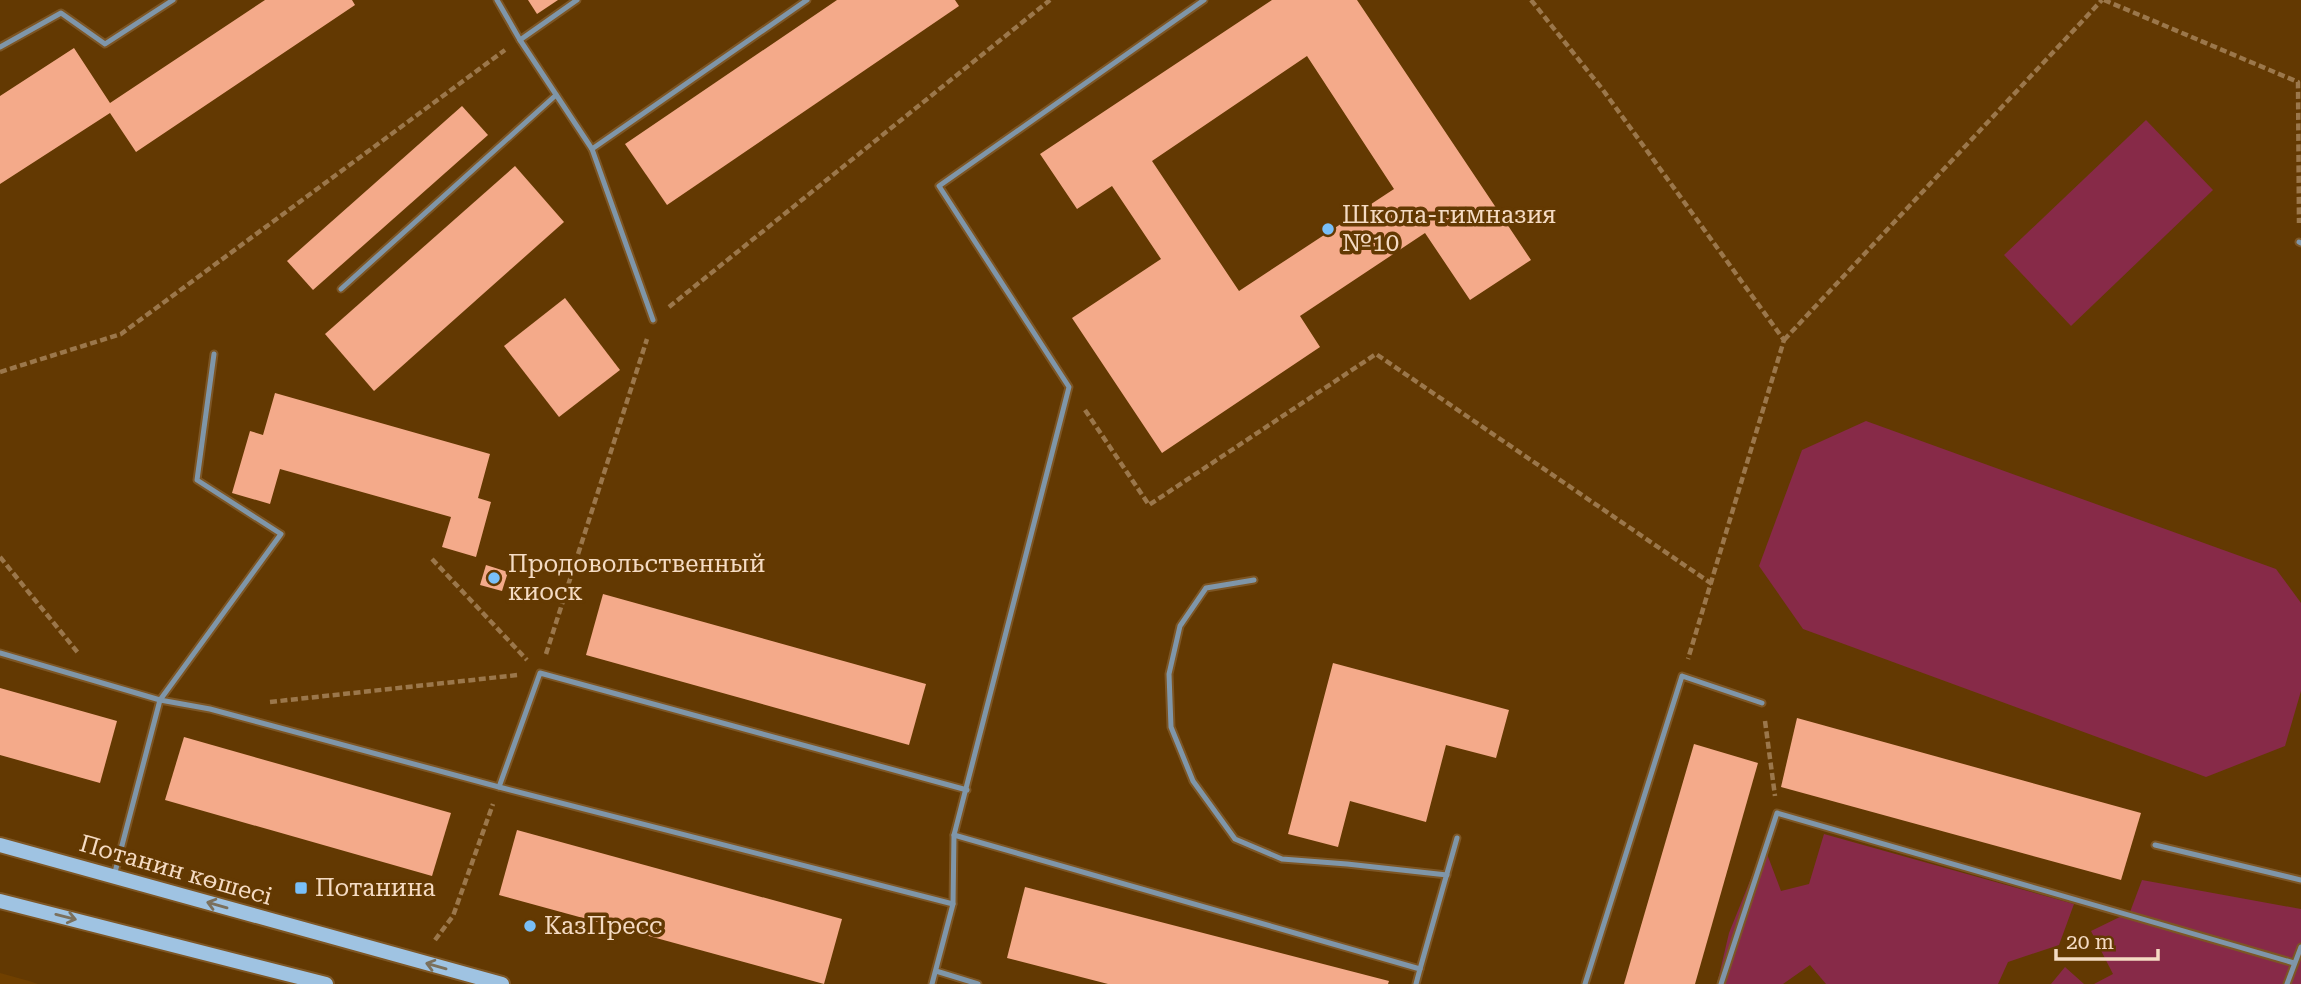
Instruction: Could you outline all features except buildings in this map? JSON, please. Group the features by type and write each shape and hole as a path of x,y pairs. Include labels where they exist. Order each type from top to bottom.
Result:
{"main road":[{"name":"Потанин көшесі","path":"0,845 502,984"},
{"path":"0,901 326,984"}],"lane":[{"path":"0,47 61,13 105,44 173,0"},
{"path":"497,0 520,40 592,149 653,320"},
{"path":"520,40 577,0"},
{"path":"592,149 807,0"},
{"path":"932,984 953,904 954,835 1069,387 939,186 1204,0"},
{"path":"341,289 556,95"},
{"path":"114,876 160,700 281,534 197,480 214,354"},
{"path":"1254,580 1206,589 1180,626 1170,674 1171,727 1193,781 1235,839 1282,859 1447,875"},
{"path":"0,653 160,700 210,709 953,904"},
{"path":"499,787 540,673 967,790"},
{"path":"1585,984 1682,676 1762,703"},
{"path":"1721,984 1777,813 2294,963"},
{"path":"954,835 1420,969"},
{"path":"1416,984 1457,838"},
{"path":"2155,845 2301,880"},
{"path":"2287,984 2301,947"},
{"path":"936,971 978,984"}],"path":[{"path":"540,673 653,320 1050,0"},
{"path":"1531,0 1603,90 1784,340"},
{"path":"1682,676 1784,340 2103,0 2298,82 2300,243"},
{"path":"0,372 121,334 520,40"},
{"path":"1069,387 1149,505 1376,354 1712,584"},
{"path":"0,557 101,682"},
{"path":"432,559 540,673"},
{"path":"265,703 540,673"},
{"path":"1762,703 1777,813"},
{"path":"426,964 433,942 453,916 499,787"}],"shaded area":[{"path":"2146,120 2213,190 2071,326 2004,255"},
{"path":"1866,421 2276,569 2301,603 2301,691 2285,746 2206,777 1803,629 1759,566 1802,450"},
{"path":"1824,834 2074,904 2059,945 2008,962 1998,984 1826,984 1810,965 1783,984 1717,984 1729,933 1764,846 1781,891 1809,884"},
{"path":"2142,880 2301,909 2301,984 2094,984 2113,974 2091,931 2130,912"},
{"path":"2065,967 2084,984 2051,984"},
{"path":"0,973 29,981 38,984 0,984"}],"place":[{"name":"Школа-гимназия №10","path":"1328,229"},
{"name":"Продовольственный киоск","path":"494,578"},
{"name":"Потанина","path":"301,888"},
{"name":"КазПресс","path":"530,926"}]}
